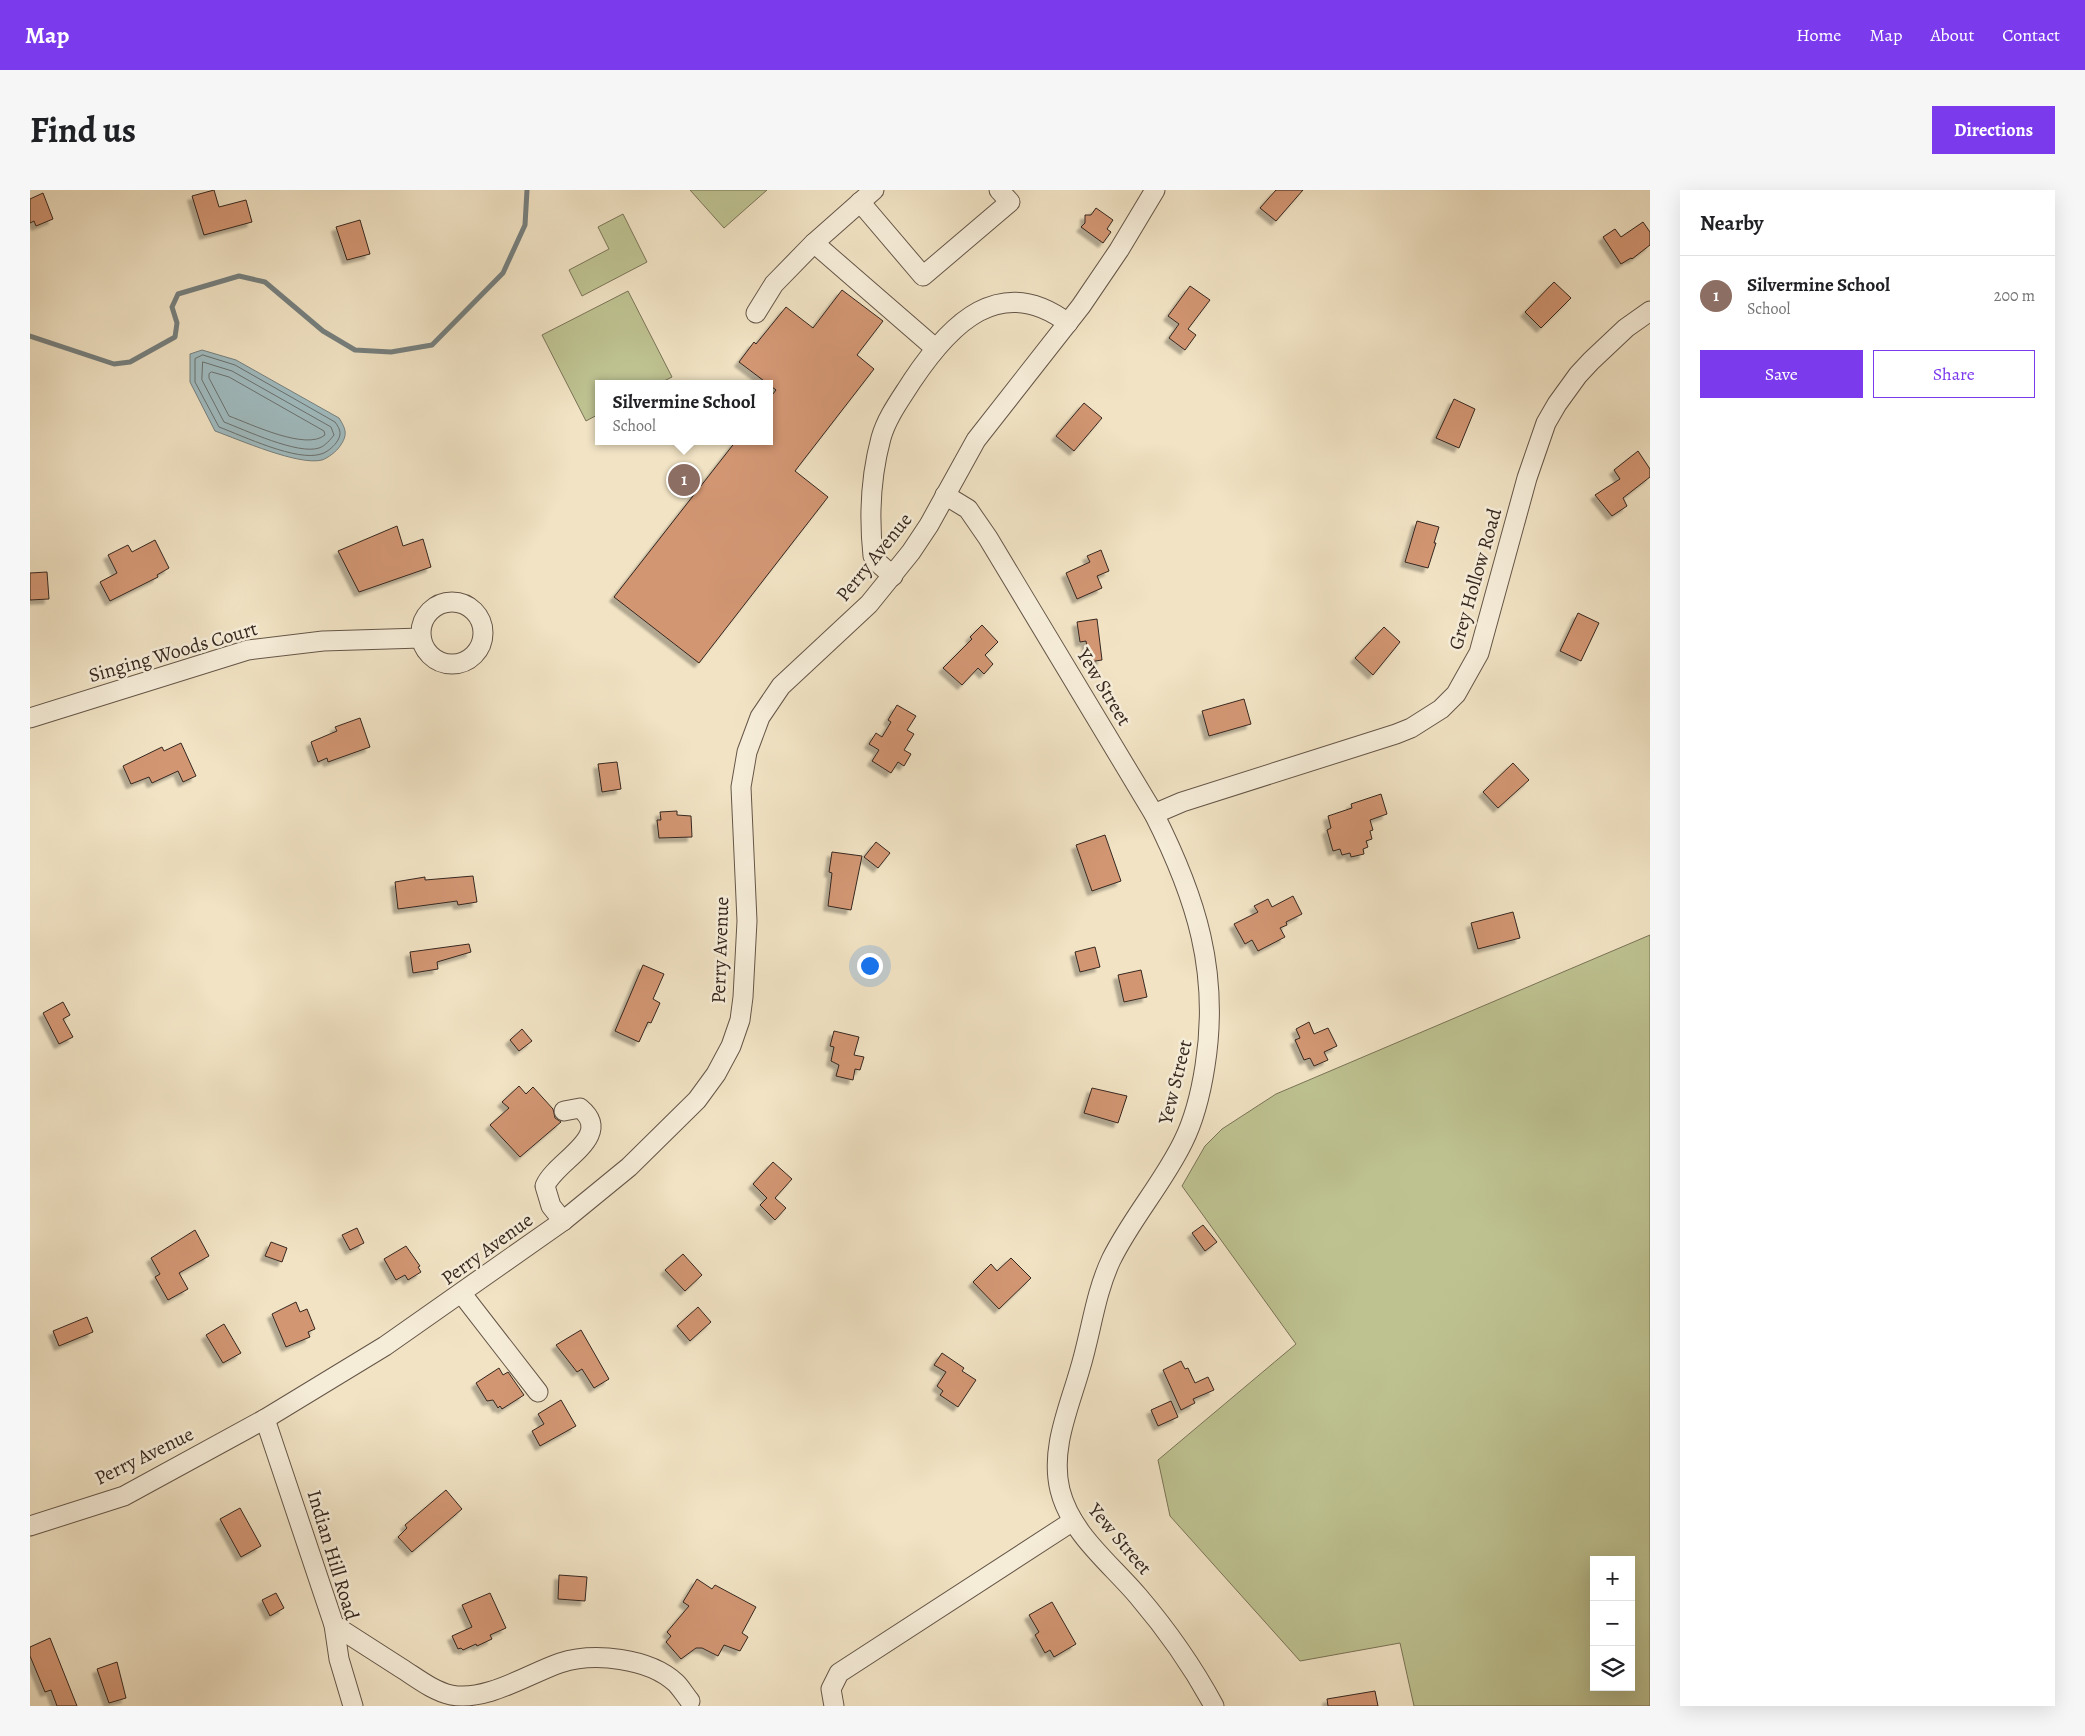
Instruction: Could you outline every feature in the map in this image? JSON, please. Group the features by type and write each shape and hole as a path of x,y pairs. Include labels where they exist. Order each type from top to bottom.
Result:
{"street":[{"path":"756,313 774,284 814,243 874,190"},
{"path":"860,202 923,276 1010,202 999,190"},
{"name":"Perry Avenue","path":"30,1526 124,1496 266,1419 385,1346 462,1294 563,1221 623,1172 679,1120 709,1084 726,1056 740,1020 746,968 747,921 741,788 750,740 766,706 781,686 856,617 892,576 929,525 976,440 1068,323 1119,250 1155,190"},
{"path":"814,243 936,348"},
{"path":"892,576 873,556 872,508 876,463 888,417 936,348 968,318 1001,302 1019,301 1034,303 1056,314 1068,323"},
{"name":"Grey Hollow Road","path":"1154,814 1182,802 1396,734 1420,723 1441,709 1456,694 1480,653 1527,478 1546,423 1578,375 1626,328 1650,311"},
{"name":"Yew Street","path":"945,496 968,509 988,538 1154,814 1177,862 1201,931 1210,987 1209,1037 1198,1100 1188,1131 1167,1171 1112,1259 1101,1286 1058,1455 1060,1490 1073,1521 1159,1622 1193,1670 1214,1706"},
{"name":"Singing Woods Court","path":"30,718 248,650 323,641 421,638"},
{"path":"563,1221 551,1206 545,1186 552,1173 583,1145 592,1130 591,1120 580,1108 564,1111"},
{"path":"462,1294 538,1392"},
{"name":"Indian Hill Road","path":"266,1419 334,1625 339,1659 353,1706"},
{"path":"834,1706 831,1689 839,1673 1073,1521"},
{"path":"334,1625 431,1687 452,1695 479,1694 526,1678 561,1663 591,1659 625,1659 651,1668 675,1682 690,1701"}],"green space":[{"path":"690,190 767,190 724,228"},
{"path":"623,214 647,262 582,296 569,270 609,249 598,227"},
{"path":"628,291 672,377 666,380 595,380 595,416 586,421 542,335"},
{"path":"1650,935 1650,1706 1414,1706 1400,1643 1300,1661 1170,1516 1158,1460 1296,1344 1182,1186 1205,1146 1222,1129 1276,1094"}],"water":[{"path":"202,350 236,360 339,418 345,432 340,446 330,456 322,460 312,461 285,456 215,431 190,382 190,354"}],"building":[{"path":"214,190 219,207 246,200 252,222 204,235 192,196"},
{"path":"1276,190 1303,190 1276,221 1260,208"},
{"path":"43,193 53,219 36,226 34,221 30,223 30,199"},
{"path":"1096,208 1113,220 1107,229 1111,232 1103,243 1081,227 1085,223 1085,215 1091,215"},
{"path":"360,220 370,254 347,260 336,227"},
{"path":"1643,222 1650,232 1650,245 1632,259 1621,264 1603,237 1615,229 1621,237"},
{"path":"1554,282 1571,298 1541,328 1525,312"},
{"path":"1190,286 1210,300 1188,329 1196,335 1185,350 1169,338 1179,324 1168,316"},
{"path":"842,290 883,321 857,355 874,369 795,471 828,497 699,663 614,597 733,445 773,445 773,394 776,390 773,388 773,380 763,380 739,362 754,342 756,344 786,307 813,328"},
{"path":"1454,399 1475,409 1459,448 1436,438"},
{"path":"1084,403 1102,418 1074,451 1056,436"},
{"path":"1638,451 1650,469 1650,477 1623,498 1627,506 1612,516 1595,495 1620,479 1614,470"},
{"path":"1417,521 1439,527 1428,568 1405,562"},
{"path":"397,526 403,546 423,539 431,567 359,592 338,551"},
{"path":"155,540 169,568 157,575 158,577 110,601 100,582 117,573 108,555 128,545 132,552"},
{"path":"1101,550 1109,571 1097,576 1102,588 1077,599 1066,573 1090,562 1087,556"},
{"path":"47,572 49,599 30,600 30,573"},
{"path":"1578,613 1599,623 1581,661 1560,651"},
{"path":"1097,619 1102,660 1089,662 1086,641 1080,642 1077,622"},
{"path":"982,625 998,642 985,655 993,664 984,674 978,668 962,685 943,668 972,639 970,637"},
{"path":"1384,627 1400,642 1373,675 1355,658"},
{"path":"1244,699 1251,724 1209,736 1202,711"},
{"path":"897,705 916,716 907,730 914,734 904,750 911,754 904,766 898,762 891,773 872,761 879,750 869,744 876,733 882,737 891,722 888,720"},
{"path":"360,718 370,747 328,762 327,758 318,762 311,742 337,731 335,727"},
{"path":"181,743 196,776 183,782 178,771 152,783 149,777 131,784 123,766 162,747 164,751"},
{"path":"617,762 621,789 602,792 598,764"},
{"path":"1513,763 1529,780 1498,808 1483,792"},
{"path":"1381,794 1387,814 1370,820 1373,830 1370,831 1372,839 1366,841 1368,847 1363,849 1364,854 1351,857 1350,853 1342,855 1340,849 1333,851 1327,830 1331,828 1328,816 1352,808 1351,804"},
{"path":"677,811 677,815 691,816 692,837 659,838 657,820 661,820 660,812"},
{"path":"1105,835 1121,881 1092,891 1076,845"},
{"path":"876,842 890,853 878,868 864,857"},
{"path":"832,852 862,856 851,910 828,906 832,873 829,872"},
{"path":"473,876 477,902 458,905 457,901 398,909 395,882 425,877 425,880"},
{"path":"1293,896 1302,914 1286,922 1287,925 1280,928 1285,937 1258,951 1252,940 1245,944 1234,924 1258,912 1254,906 1268,899 1272,907"},
{"path":"1513,912 1520,938 1478,949 1471,923"},
{"path":"469,944 471,952 437,962 438,969 413,973 410,952"},
{"path":"1095,947 1100,967 1080,972 1075,952"},
{"path":"643,965 664,974 653,999 660,1003 651,1023 648,1022 639,1042 615,1031"},
{"path":"1141,970 1147,997 1124,1002 1118,975"},
{"path":"63,1002 70,1015 63,1019 73,1037 59,1044 43,1013"},
{"path":"1309,1022 1314,1034 1328,1028 1337,1046 1324,1052 1328,1060 1314,1066 1310,1058 1304,1060 1295,1040 1300,1038 1296,1029"},
{"path":"522,1029 532,1041 519,1051 510,1040"},
{"path":"834,1031 859,1037 854,1055 864,1057 860,1070 855,1069 853,1080 836,1076 839,1065 831,1061 834,1047 830,1046"},
{"path":"519,1086 526,1094 533,1087 553,1109 555,1118 561,1122 520,1157 490,1125 509,1108 502,1102"},
{"path":"1092,1088 1127,1096 1118,1123 1084,1113"},
{"path":"773,1162 792,1179 775,1198 786,1208 775,1220 760,1205 767,1198 753,1184"},
{"path":"1203,1225 1217,1242 1205,1251 1192,1233"},
{"path":"357,1228 364,1243 350,1250 342,1235"},
{"path":"195,1230 209,1256 179,1273 188,1289 168,1300 155,1277 160,1274 151,1258"},
{"path":"271,1242 287,1248 282,1262 265,1256"},
{"path":"406,1246 420,1266 418,1267 421,1272 408,1280 405,1275 396,1280 384,1259"},
{"path":"683,1254 702,1275 685,1291 665,1270"},
{"path":"1011,1258 1031,1278 999,1309 973,1282 991,1264 997,1271"},
{"path":"296,1302 300,1312 307,1309 315,1329 308,1332 310,1337 286,1347 272,1314"},
{"path":"698,1307 711,1322 690,1341 677,1326"},
{"path":"87,1317 93,1332 59,1346 53,1331"},
{"path":"224,1324 241,1353 223,1363 206,1335"},
{"path":"581,1330 609,1379 594,1388 582,1369 577,1372 556,1345"},
{"path":"942,1353 964,1368 962,1371 976,1380 958,1407 940,1395 943,1391 937,1386 946,1372 934,1365"},
{"path":"1181,1361 1185,1369 1188,1368 1195,1383 1208,1377 1214,1390 1193,1399 1195,1403 1181,1410 1163,1370"},
{"path":"499,1368 503,1375 508,1372 524,1395 502,1409 500,1406 498,1408 493,1400 487,1401 476,1383"},
{"path":"561,1400 576,1426 540,1446 532,1431 544,1424 538,1414"},
{"path":"1171,1401 1178,1417 1158,1426 1151,1410"},
{"path":"446,1490 462,1509 412,1552 398,1537 407,1528 405,1525"},
{"path":"240,1508 261,1546 241,1557 220,1519"},
{"path":"559,1575 587,1577 585,1601 558,1599"},
{"path":"697,1579 712,1589 715,1585 756,1607 742,1633 748,1637 740,1651 724,1645 718,1656 702,1648 696,1648 681,1659 666,1642 671,1636 667,1632 689,1606 683,1602"},
{"path":"276,1593 284,1608 270,1616 262,1600"},
{"path":"490,1593 506,1628 490,1635 492,1639 477,1646 476,1644 463,1650 461,1648 458,1649 452,1636 472,1627 462,1605"},
{"path":"1052,1602 1076,1644 1054,1657 1050,1650 1045,1653 1035,1635 1039,1632 1029,1615"},
{"path":"50,1638 77,1706 57,1706 51,1690 45,1692 30,1656 30,1647"},
{"path":"117,1662 126,1698 109,1703 97,1669"},
{"path":"1375,1691 1378,1706 1328,1706 1327,1699"}],"waterway":[{"path":"30,336 114,364 130,362 175,337 177,323 172,307 178,294 239,276 265,282 323,331 355,350 391,352 432,345 503,273 525,225 527,190"}],"place":[{"name":"Silvermine School","path":"684,480"}]}
